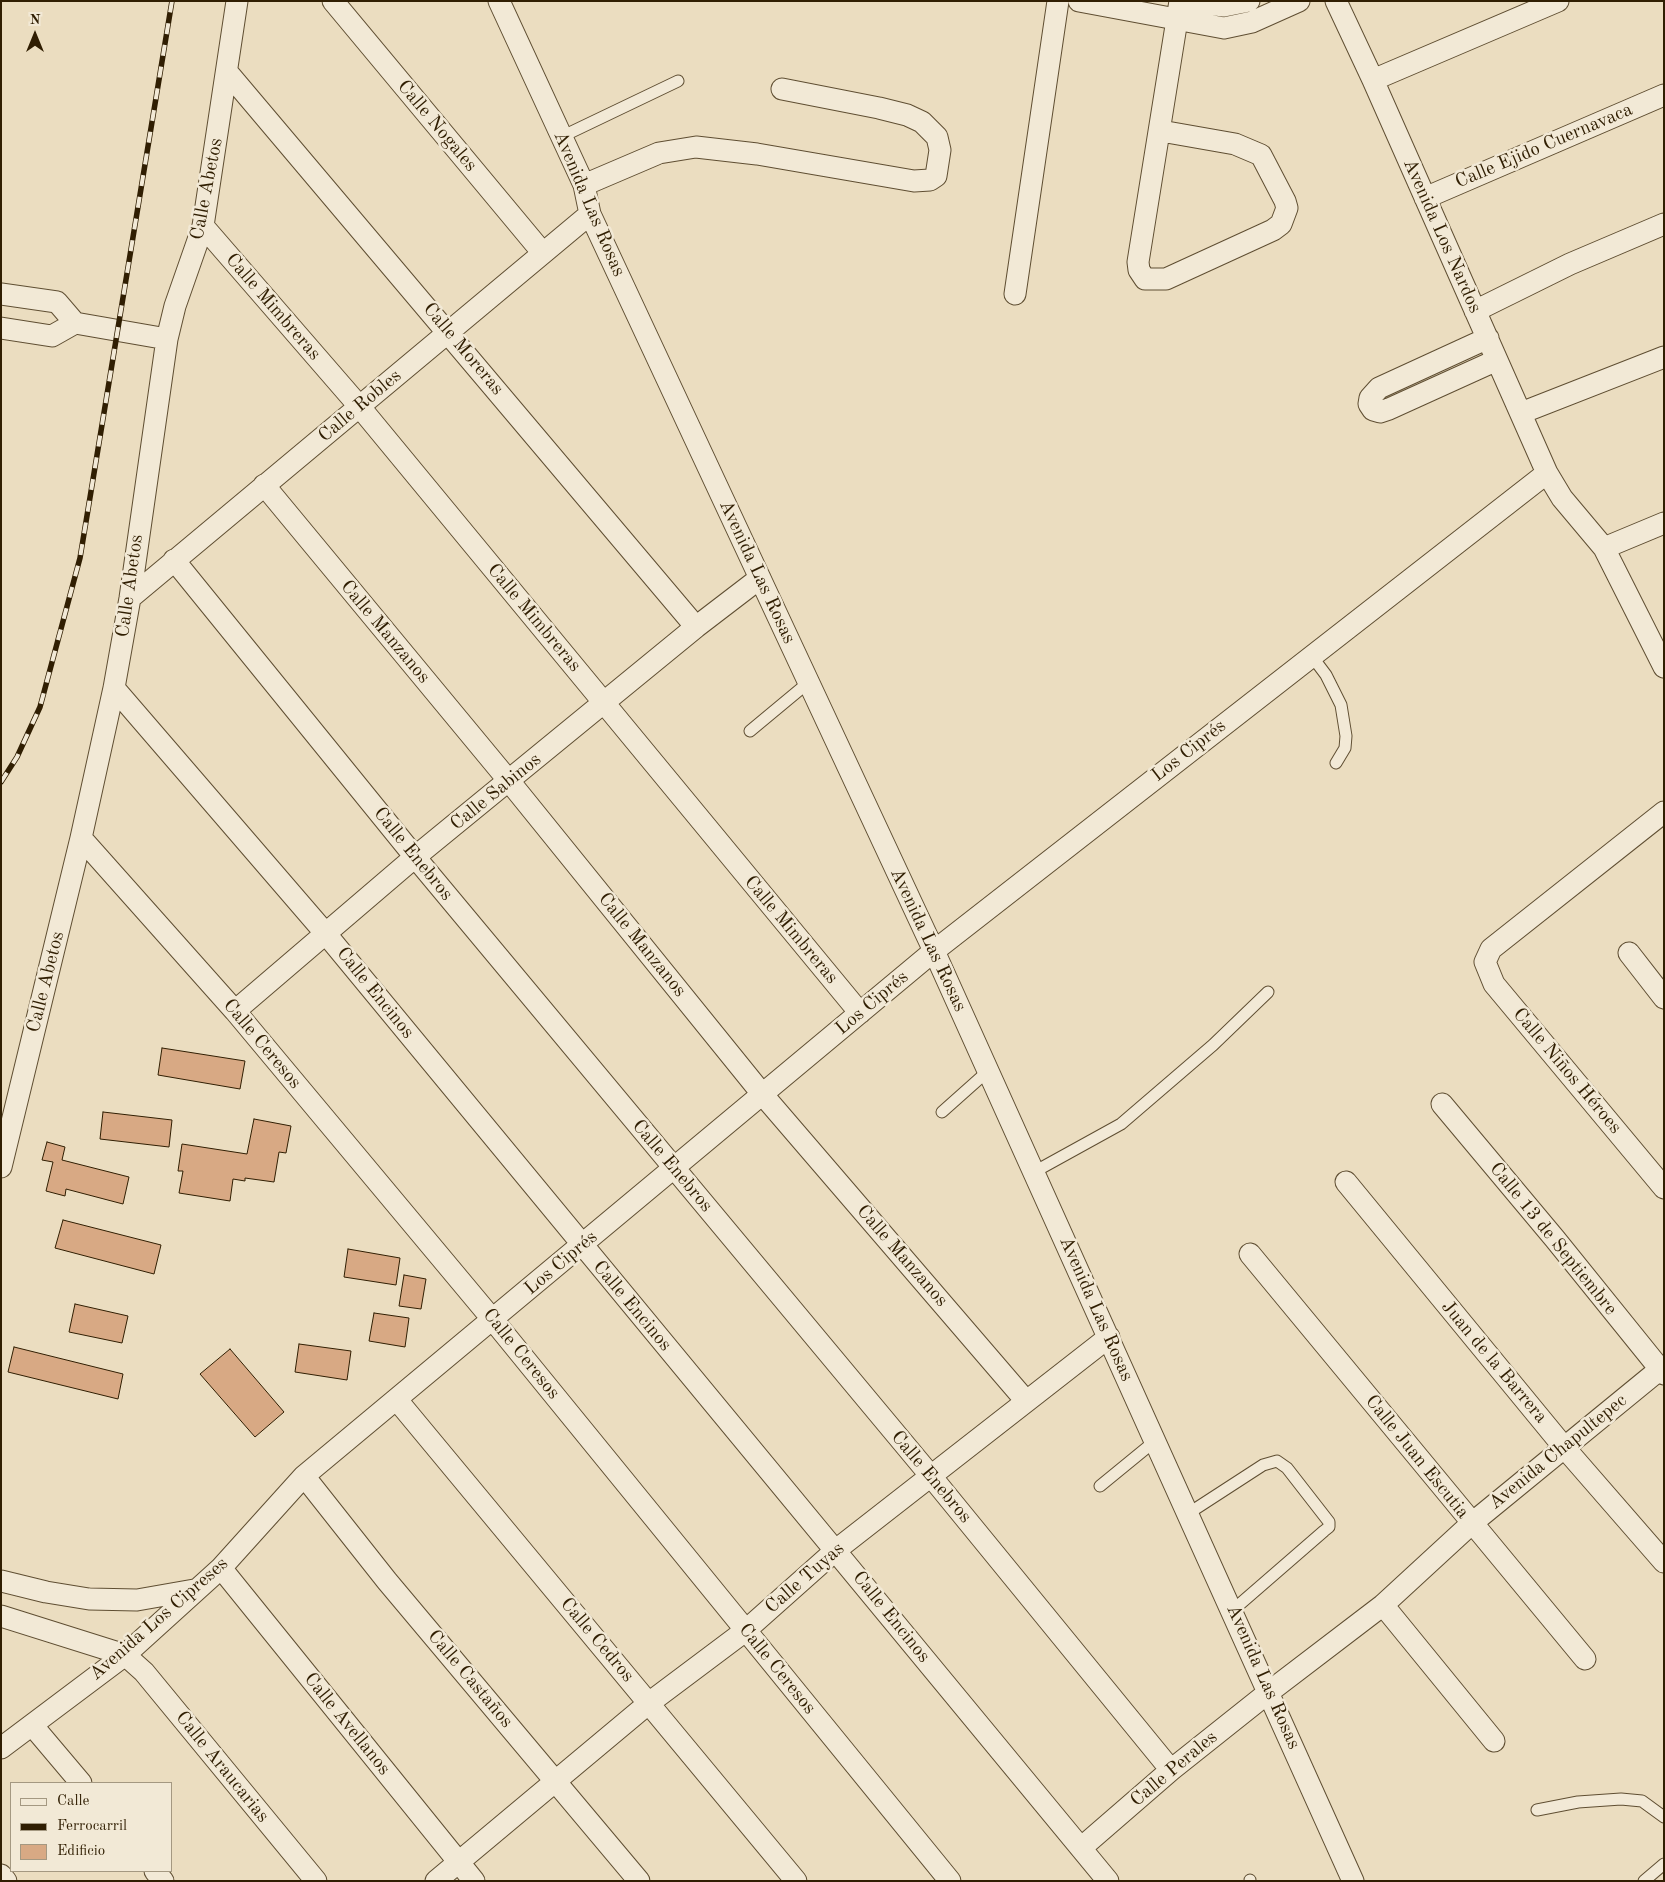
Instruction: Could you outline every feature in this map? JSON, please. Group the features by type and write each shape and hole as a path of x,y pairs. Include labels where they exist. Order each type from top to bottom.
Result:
{"street":[{"name":"Calle Nogales","path":"333,1 542,252"},
{"name":"Avenida Las Rosas","path":"499,1 584,185 590,214 934,951 1354,1881"},
{"path":"1015,294 1058,1"},
{"path":"1079,1 1180,8 1224,6 1249,1"},
{"path":"1180,8 1224,28 1238,26 1299,1"},
{"name":"Avenida Los Nardos","path":"1336,1 1373,80 1547,473 1562,498 1604,548 1664,667"},
{"path":"1373,80 1558,1"},
{"name":"Calle Abetos","path":"1,1167 81,838 114,688 130,598 167,339 175,306 203,226 240,3"},
{"path":"1160,131 1235,144 1261,155 1287,208 1280,224 1273,230 1166,279 1146,279 1139,270 1138,262 1180,8"},
{"name":"Calle Moreras","path":"228,73 449,332 696,627"},
{"path":"584,185 659,153 696,147 757,154 914,180 930,180 936,176 940,159 938,137 922,122 879,108 782,89"},
{"name":"Calle Ejido Cuernavaca","path":"1425,198 1664,95"},
{"name":"Calle Robles","path":"130,598 264,484 590,214"},
{"path":"1475,311 1570,264 1664,224"},
{"name":"Calle Mimbreras","path":"203,226 359,406 860,1013"},
{"path":"1,294 57,302 76,323 167,339"},
{"path":"1,328 52,336 76,323"},
{"path":"1488,338 1379,388 1372,393 1369,404 1373,410 1380,412 1389,409 1498,360"},
{"path":"1521,413 1664,357"},
{"name":"Los Ciprés","path":"304,1476 934,951 1311,655 1547,473"},
{"name":"Calle Manzanos","path":"264,484 763,1095 1026,1401"},
{"path":"1604,548 1664,523"},
{"name":"Calle Enebros","path":"174,560 415,858 930,1475 1171,1770"},
{"name":"Calle Sabinos","path":"235,1011 415,858 605,704 696,627 760,578"},
{"name":"Calle Encinos","path":"114,688 326,934 1108,1881"},
{"name":"Calle Niños Héroes","path":"1664,812 1491,949 1486,956 1486,962 1494,984 1664,1188"},
{"name":"Calle Ceresos","path":"81,838 235,1011 493,1320 950,1881"},
{"path":"1630,953 1664,998"},
{"name":"Calle 13 de Septiembre","path":"1442,1104 1662,1370"},
{"name":"Juan de la Barrera","path":"1346,1182 1563,1446 1664,1562"},
{"name":"Calle Juan Escutia","path":"1250,1254 1585,1659"},
{"name":"Calle Tuyas","path":"436,1881 649,1703 745,1630 836,1550 930,1475 1109,1338"},
{"name":"Avenida Chapultepec","path":"1269,1692 1383,1605 1472,1524 1563,1446 1662,1370"},
{"name":"Calle Cedros","path":"397,1400 796,1881"},
{"name":"Avenida Los Cipreses","path":"1,1748 125,1655 194,1590 221,1568 304,1476"},
{"name":"Calle Castaños","path":"304,1476 387,1581 639,1881"},
{"name":"Calle Avellanos","path":"221,1568 474,1881"},
{"path":"1,1581 46,1592 89,1599 137,1600 194,1590"},
{"path":"1383,1605 1494,1741"},
{"path":"1,1616 125,1655"},
{"name":"Calle Araucarias","path":"125,1655 144,1672 316,1881"},
{"name":"Calle Perales","path":"1081,1848 1171,1770 1269,1692"},
{"path":"32,1725 80,1782"},
{"path":"1,1875 6,1881"}],"lane":[{"path":"561,137 678,81"},
{"path":"1311,655 1326,675 1341,705 1346,736 1345,748 1336,763"},
{"path":"750,731 808,682"},
{"path":"1034,1172 1122,1124 1213,1045 1268,992"},
{"path":"942,1112 988,1071"},
{"path":"1100,1486 1155,1440"},
{"path":"1189,1513 1263,1464 1277,1461 1287,1468 1329,1522 1329,1526 1324,1531 1233,1610"},
{"path":"1536,1810 1578,1802 1621,1799 1642,1801 1664,1817"},
{"path":"1644,1881 1664,1864"}],"building":[{"path":"162,1048 245,1061 240,1089 158,1075"},
{"path":"103,1112 172,1120 169,1147 100,1139"},
{"path":"254,1119 291,1126 286,1153 279,1152 274,1182 245,1178 245,1181 233,1179 230,1201 179,1193 183,1171 178,1171 182,1144 247,1154"},
{"path":"47,1142 65,1147 62,1160 129,1177 123,1204 66,1189 65,1196 46,1191 53,1162 42,1160"},
{"path":"63,1220 161,1245 154,1274 55,1248"},
{"path":"348,1249 400,1258 396,1285 344,1277"},
{"path":"404,1275 426,1279 421,1309 399,1306"},
{"path":"75,1304 128,1316 122,1343 69,1332"},
{"path":"374,1313 409,1318 405,1347 369,1341"},
{"path":"299,1344 351,1351 347,1380 295,1372"},
{"path":"14,1347 123,1374 118,1399 8,1372"},
{"path":"230,1349 284,1412 255,1437 200,1374"}],"railway":[{"path":"1,782 17,757 40,707 80,558 172,1"}]}
